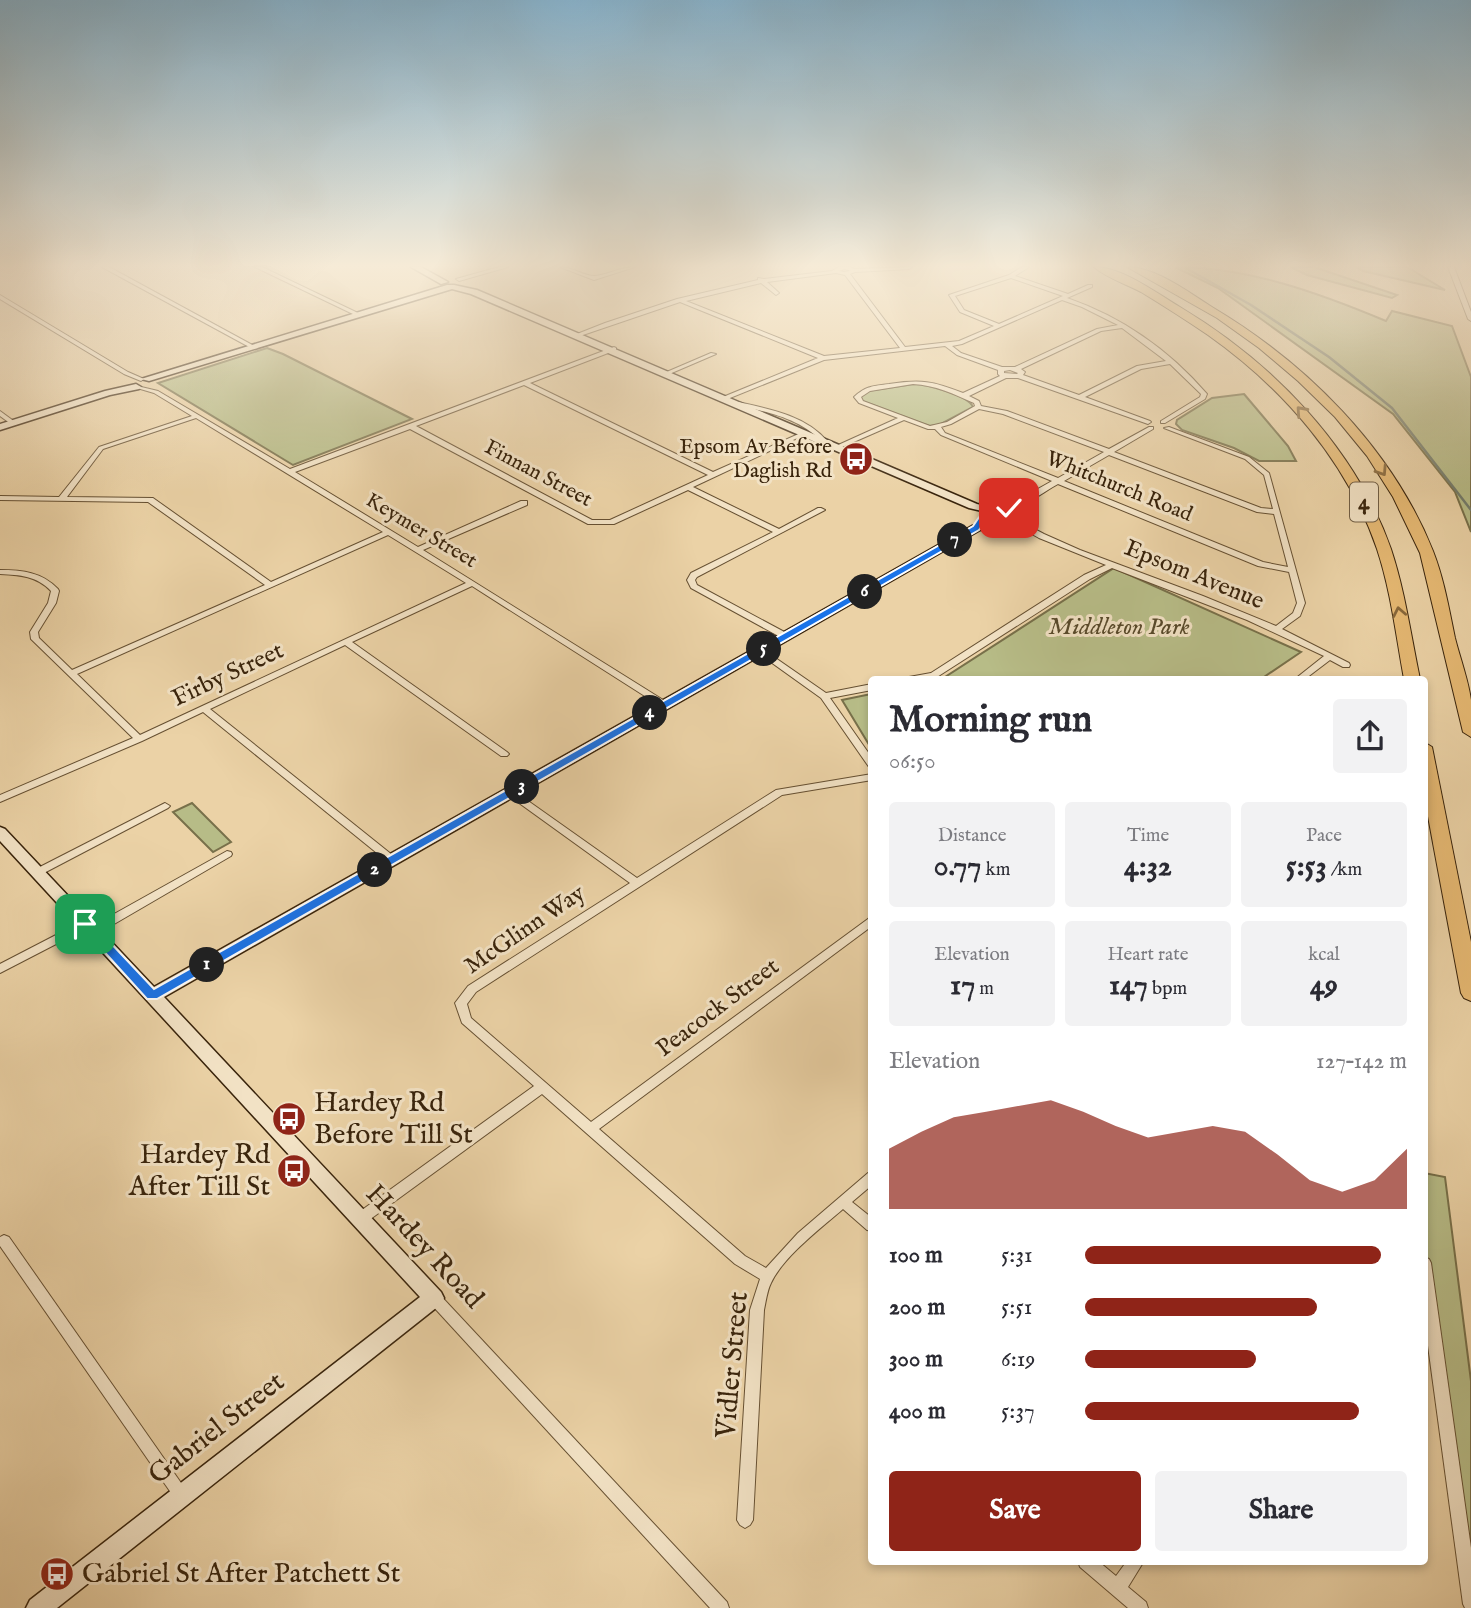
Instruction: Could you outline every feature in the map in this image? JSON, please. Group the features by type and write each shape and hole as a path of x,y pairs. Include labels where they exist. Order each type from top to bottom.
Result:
{"highway":[{"name":"4","path":"1223,342 1249,360 1288,397 1334,452 1357,488 1386,556 1411,676"},
{"name":"4","path":"1255,342 1288,366 1340,416 1397,495 1425,550 1471,732"},
{"path":"1428,768 1471,993"}],"street":[{"name":"Keymer Street","path":"74,342 389,532 665,705"},
{"path":"244,342 255,348"},
{"path":"0,427 273,342"},
{"name":"Epsom Avenue","path":"593,342 973,506 994,518 1025,528 1275,631 1346,665"},
{"path":"784,342 823,358"},
{"path":"899,342 903,348"},
{"path":"725,398 823,358 962,342"},
{"path":"1018,373 1076,342"},
{"path":"1143,342 1205,396 1165,425"},
{"path":"947,345 959,354 1003,373 1018,373 1150,425 1165,425 1247,458 1266,474 1300,608 1275,631"},
{"path":"289,472 611,350"},
{"path":"667,373 712,354"},
{"path":"1080,397 1143,365 1169,362"},
{"path":"963,396 1003,373"},
{"name":"Whitchurch Road","path":"963,396 921,382 868,389 858,394 861,402 902,419 923,427 937,427 943,434 1261,564 1292,570"},
{"path":"524,383 713,475"},
{"path":"963,396 977,402 978,407"},
{"path":"737,404 766,410 817,432 825,442"},
{"path":"937,427 978,407 1005,412 1260,510 1277,512"},
{"path":"0,414 13,423"},
{"path":"61,499 101,448 197,416"},
{"path":"838,447 902,419"},
{"path":"152,996 1112,452 1150,425"},
{"name":"Finnan Street","path":"410,426 591,522 600,524 611,522 805,433"},
{"path":"688,487 779,531"},
{"path":"0,498 150,500 269,584"},
{"path":"417,550 524,503"},
{"path":"786,637 694,586 691,580 694,575 821,510"},
{"path":"72,673 389,532"},
{"path":"1087,577 1100,560"},
{"path":"928,676 1087,577 1112,565"},
{"path":"0,572 29,573 50,584 55,592 52,603 34,632 35,639 139,739"},
{"name":"Firby Street","path":"0,799 139,739 471,583"},
{"path":"346,642 504,754"},
{"path":"761,651 824,696 868,759"},
{"path":"1303,676 1330,656"},
{"path":"824,696 868,688"},
{"path":"204,708 392,860"},
{"name":"McGlinn Way","path":"767,1276 740,1260 466,1020 461,1003 472,989 779,792 868,778"},
{"path":"511,793 636,882"},
{"path":"38,872 165,806"},
{"name":"Hardey Road","path":"0,832 721,1608"},
{"path":"0,969 89,927 227,854"},
{"name":"Peacock Street","path":"590,1129 868,923"},
{"path":"360,1219 542,1087"},
{"name":"Vidler Street","path":"745,1520 757,1310 767,1276 780,1259 868,1180"},
{"path":"843,1202 868,1223"},
{"path":"4,1241 181,1495"},
{"path":"1428,1292 1471,1604"},
{"name":"Gabriel Street","path":"38,1608 434,1298"},
{"path":"1091,1565 1140,1608"},
{"path":"1117,1588 1133,1565"}],"green space":[{"path":"1293,342 1458,342 1471,377 1471,532 1455,492 1393,414"},
{"path":"267,348 412,419 293,465 158,383"},
{"path":"914,384 964,398 973,407 939,425 929,426 862,401 859,396 861,392"},
{"path":"1244,394 1288,446 1296,461 1259,461 1234,448 1182,430 1176,424 1177,420 1212,398"},
{"name":"Middleton Park","path":"1114,568 1301,652 1265,676 947,676"},
{"path":"868,695 868,743 842,700"},
{"path":"192,803 231,842 213,852 173,812"},
{"path":"1428,1174 1445,1177 1471,1381 1471,1604 1428,1285"}],"waterway":[{"path":"1307,342 1392,408 1471,510"}],"place":[{"name":"Epsom Av Before Daglish Rd","path":"856,459"},
{"name":"Hardey Rd Before Till St","path":"289,1119"},
{"name":"Hardey Rd After Till St","path":"294,1171"},
{"name":"Gabriel St After Patchett St","path":"57,1574"}],"route":[{"path":"85,924 152,996 976,528 988,512 1009,508"}]}
